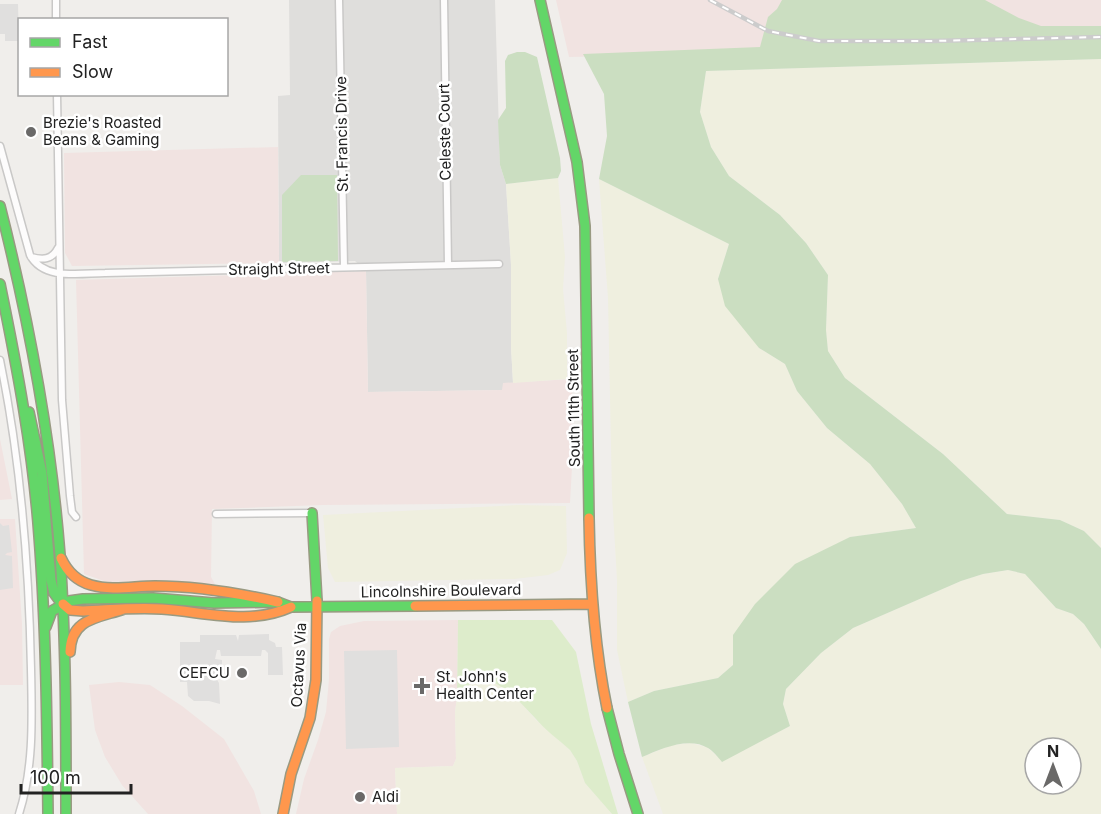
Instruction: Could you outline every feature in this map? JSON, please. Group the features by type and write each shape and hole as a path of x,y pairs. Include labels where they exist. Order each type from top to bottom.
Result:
{"street":[{"path":"56,0 56,18"},
{"name":"St. Francis Drive","path":"339,0 344,267"},
{"name":"Celeste Court","path":"444,0 448,265"},
{"name":"South 11th Street","path":"540,0 573,142 585,226 592,604 600,679 623,772 638,814"},
{"path":"57,96 64,436 72,512 76,517"},
{"path":"0,146 31,257 44,270 60,273"},
{"path":"0,206 30,338 44,418 58,546 63,604 66,814"},
{"path":"31,257 50,258 59,247"},
{"name":"Straight Street","path":"60,273 498,264"},
{"path":"0,284 20,383 34,483 45,628 49,814"},
{"path":"0,360 19,483 31,651 31,746 27,783 19,814"},
{"path":"20,383 35,430 51,580 54,593 63,604"},
{"path":"216,514 312,513"},
{"name":"Octavus Via","path":"283,814 291,774 313,704 316,680 312,513"},
{"path":"58,546 66,568 76,577 91,585 172,587 250,595 279,602"},
{"name":"Lincolnshire Boulevard","path":"291,607 276,615 251,616 210,615 163,609 83,611 70,610 63,604 82,599 162,598 214,603 279,602 291,607 592,604"},
{"path":"45,628 52,611 63,604"},
{"path":"66,790 71,761 70,641 73,633 84,622 124,609"}],"shaded area":[{"path":"289,0 495,0 500,165 506,184 511,264 513,383 503,383 503,390 368,392 366,271 355,261 279,263 278,96 290,95"},
{"path":"556,0 1101,0 1101,47 569,57"},
{"path":"0,4 18,4 18,41 5,41 5,34 0,34"},
{"path":"278,147 279,263 72,266 65,253 64,153"},
{"path":"366,271 368,392 502,390 503,383 572,379 573,449 570,503 323,505 212,509 211,577 216,586 159,581 107,582 84,574 76,280"},
{"path":"0,439 12,499 0,500"},
{"path":"0,519 15,519 22,624 23,685 0,685"},
{"path":"0,523 3,526 9,525 12,552 5,555 12,556 13,588 0,590"},
{"path":"458,620 456,759 453,766 395,768 397,814 296,814 304,779 326,712 331,632 340,626 364,621"},
{"path":"269,634 269,640 275,643 276,647 282,647 283,675 268,675 268,653 265,650 262,650 261,656 221,656 220,650 217,650 215,659 222,660 222,678 216,678 219,683 220,704 194,701 188,696 187,682 180,682 180,642 200,642 200,635 236,635 238,641 239,635"},
{"path":"397,650 399,747 346,749 344,651"},
{"path":"119,682 150,685 182,706 224,739 254,791 261,814 148,814 122,785 105,757 95,730 89,685"}],"green space":[{"path":"782,0 985,0 1019,18 1041,26 1101,26 1101,59 706,71 700,112 711,147 729,176 780,215 806,243 828,275 826,330 828,351 845,378 943,454 1007,514 1060,520 1084,531 1101,548 1101,649 1084,624 1073,614 1056,608 1025,574 1008,570 983,574 961,581 853,628 821,653 786,689 783,704 790,726 722,762 708,748 692,743 675,745 642,757 628,702 654,691 718,678 733,665 733,635 755,604 795,564 850,537 916,528 902,504 870,464 827,428 797,391 785,364 759,348 725,306 718,279 729,244 599,179 607,136 604,94 583,54 760,47 768,17 777,9"},
{"path":"525,52 537,57 560,158 561,171 558,178 506,184 500,165 498,120 506,108 505,61 508,55"},
{"path":"1101,59 1101,548 1084,531 1060,520 1007,514 943,454 845,378 828,351 826,330 828,275 806,243 780,215 729,176 711,147 700,112 706,71"},
{"path":"301,175 337,175 338,261 282,262 282,195"},
{"path":"558,178 565,257 563,289 567,333 567,379 513,383 511,264 506,184"},
{"path":"599,179 729,244 718,279 759,348 785,364 797,391 827,428 870,464 902,504 916,528 850,537 733,665 718,678 654,691 628,702 617,650 617,579 612,495 608,298"},
{"path":"519,505 566,506 567,553 560,570 548,575 514,579 335,582 328,568 323,515"},
{"path":"1008,570 1025,574 1056,608 1073,614 1084,624 1101,649 1101,814 663,814 642,757 672,745 691,743 707,747 722,761 790,726 783,704 786,689 821,653 853,628 961,581 983,574"},
{"path":"458,620 552,620 576,652 591,724 618,814 612,814 585,783 577,761 570,750 508,692 488,681 478,681 467,686 457,697"},
{"path":"488,681 503,686 512,693 536,720 570,750 577,761 585,783 612,814 397,814 395,768 453,766 456,759 457,697 464,687 474,682"}],"railway":[{"path":"710,0 768,31 819,41 1101,37"}],"traffic: fast":[{"path":"540,0 577,162 585,226 589,518"},
{"path":"0,206 38,379 56,511 65,652 66,814"},
{"path":"0,284 24,409 36,504 45,640 48,814"},
{"path":"29,412 42,473 51,580 54,593 62,604"},
{"path":"312,513 317,601"},
{"path":"46,627 52,611 69,601 83,599 153,598 214,603 278,602 291,607 415,606"},
{"path":"607,708 638,814"}],"traffic: slow":[{"path":"589,518 594,613 607,708"},
{"path":"61,558 69,571 77,578 99,587 186,587 278,602"},
{"path":"283,814 291,774 310,718 316,680 317,601"},
{"path":"63,604 70,610 83,611 152,608 243,617 275,613 291,607"},
{"path":"415,606 592,604"},
{"path":"70,652 75,632 81,626 88,621 124,609"}],"place":[{"name":"Brezie's Roasted Beans & Gaming","path":"31,132"},
{"name":"CEFCU","path":"242,673"},
{"name":"St. John's Health Center","path":"422,686"},
{"name":"Aldi","path":"360,797"}]}
